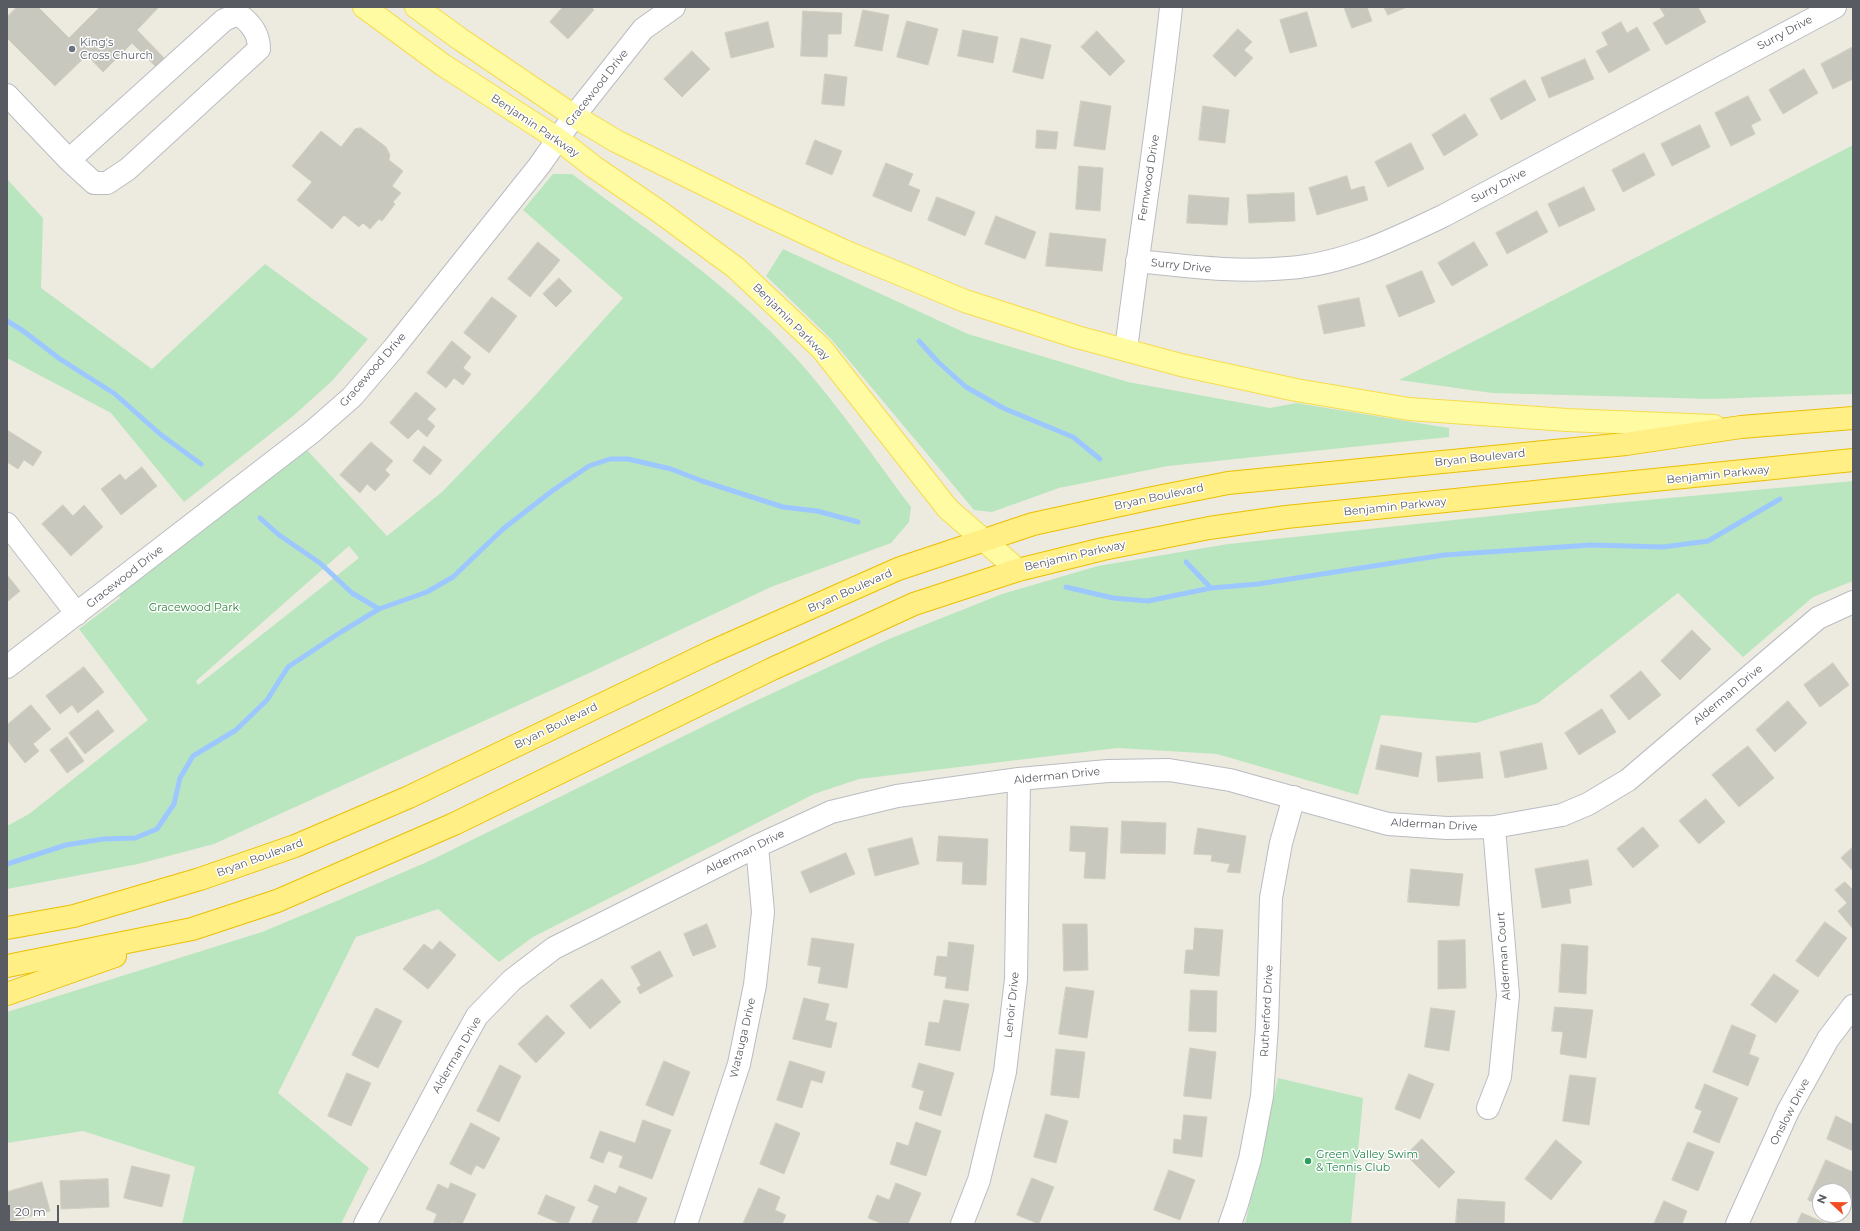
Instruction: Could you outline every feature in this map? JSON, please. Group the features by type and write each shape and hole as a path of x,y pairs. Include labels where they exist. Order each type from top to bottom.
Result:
{"highway":[{"path":"1741,427 1853,418"},
{"name":"Bryan Boulevard","path":"7,928 74,916 200,879 295,846 408,797 711,652 898,569 1033,524 1228,483 1626,444 1741,427"},
{"name":"Benjamin Parkway","path":"1018,570 1103,549 1209,528 1286,517 1853,460"},
{"path":"7,994 192,929 277,901 454,824 772,669 914,604 1018,570"},
{"path":"7,913 69,904 101,908"},
{"path":"7,966 192,929"}],"main road":[{"name":"Benjamin Parkway","path":"364,7 443,64 558,139 594,167 660,212 736,268 822,349 948,509 1018,570"},
{"path":"416,7 460,39 574,116 616,141 760,212 844,251 965,301 1078,337 1181,365 1296,390 1409,409 1567,420 1741,427"}],"street":[{"name":"Gracewood Drive","path":"7,667 312,432 352,398 398,343 643,29 674,7"},
{"name":"Fernwood Drive","path":"1126,350 1137,261 1163,85 1172,7"},
{"name":"Surry Drive","path":"1137,261 1224,270 1288,268 1342,258 1392,241 1445,215 1835,7"},
{"path":"7,95 69,160 94,182 107,183 128,169 259,49 259,38 249,22 238,14 224,20 69,160"},
{"path":"7,524 77,614"},
{"name":"Alderman Drive","path":"365,1224 453,1058 477,1016 512,980 554,948 757,846 831,812 897,796 1019,779 1108,771 1169,770 1230,780 1388,824 1447,828 1494,827 1562,815 1588,804 1628,780 1818,618 1853,602"},
{"name":"Lenoir Drive","path":"962,1224 979,1180 1005,1072 1016,979 1019,779"},
{"name":"Rutherford Drive","path":"1230,1224 1238,1204 1250,1159 1262,1096 1267,1026 1272,898 1281,843 1294,797"},
{"name":"Alderman Court","path":"1488,1108 1500,1077 1508,995 1494,827"},
{"name":"Watauga Drive","path":"686,1224 739,1064 755,985 763,912 757,846"},
{"name":"Onslow Drive","path":"1737,1224 1788,1111 1828,1039 1853,1006"}],"green space":[{"path":"1853,145 1853,394 1712,399 1492,393 1399,380"},
{"name":"Gracewood Park","path":"553,174 572,174 700,269 771,332 827,394 911,507 909,522 891,543 771,587 587,674 214,844 138,864 7,889 7,826 29,814 148,720 79,629 120,598 119,595 289,461 291,463 307,450 387,536 442,492 531,400 623,298 523,210","holes":["349,546 359,558 198,685 196,681"]},
{"path":"7,179 43,218 41,288 152,369 265,264 368,339 332,381 292,417 184,502 111,413 7,358"},
{"path":"783,249 968,334 1128,382 1270,408 1296,403 1449,428 1449,437 1168,466 1059,488 992,512 974,510 831,339 766,276"},
{"path":"1853,481 1853,581 1813,597 1743,657 1678,593 1538,703 1476,723 1381,715 1358,795 1217,754 1118,748 859,779 814,794 533,937 499,962 438,909 356,937 278,1093 369,1168 341,1224 182,1224 195,1167 83,1131 7,1143 7,1012 262,932 339,900 427,862 749,704 889,639 1002,594 1098,566 1228,544 1604,504"},
{"name":"Green Valley Swim & Tennis Club","path":"1278,1078 1363,1098 1351,1224 1245,1224"}],"building":[{"name":"King's Cross Church","path":"17,7 38,7 69,38 100,7 159,7 137,30 170,64 161,72 132,43 103,72 87,55 55,86 7,38 7,17"},
{"path":"563,7 591,7 594,10 568,39 550,22"},
{"path":"1344,7 1367,7 1372,21 1352,28"},
{"path":"1384,7 1407,7 1388,15"},
{"path":"1698,7 1706,22 1666,45 1653,23 1665,16 1660,8"},
{"path":"863,10 889,15 882,51 855,46"},
{"path":"803,11 842,13 841,34 828,34 827,57 801,56"},
{"path":"1307,12 1317,46 1290,53 1280,20"},
{"path":"907,21 938,29 928,65 897,57"},
{"path":"768,22 774,47 731,58 725,33"},
{"path":"1621,22 1627,33 1637,27 1650,50 1609,73 1596,51 1608,45 1602,33"},
{"path":"1238,29 1252,42 1244,50 1253,58 1235,77 1213,56"},
{"path":"963,30 998,37 993,63 958,56"},
{"path":"1097,31 1125,61 1110,76 1081,47"},
{"path":"1021,38 1051,45 1043,79 1013,72"},
{"path":"1853,47 1853,79 1833,89 1821,64"},
{"path":"692,51 710,69 682,97 664,79"},
{"path":"1585,59 1594,79 1549,98 1541,78"},
{"path":"1804,69 1818,93 1783,114 1769,90"},
{"path":"825,74 847,77 844,106 822,104"},
{"path":"1525,80 1536,100 1501,120 1490,99"},
{"path":"1748,96 1761,120 1751,125 1755,134 1731,146 1715,113"},
{"path":"1081,101 1111,106 1105,150 1074,146"},
{"path":"1203,106 1229,110 1225,143 1199,140"},
{"path":"1465,114 1478,135 1444,156 1432,135"},
{"path":"1700,125 1710,147 1672,166 1661,144"},
{"path":"361,128 386,147 390,155 389,160 403,171 392,186 401,193 393,202 395,204 382,221 379,219 370,229 363,223 359,227 344,215 332,229 297,200 312,182 292,166 321,131 341,147 355,129"},
{"path":"1037,130 1058,132 1056,149 1036,148"},
{"path":"815,140 842,151 832,175 806,164"},
{"path":"1411,143 1424,169 1388,187 1375,162"},
{"path":"1644,153 1655,175 1623,192 1612,170"},
{"path":"886,163 913,174 908,185 920,190 911,212 873,196"},
{"path":"1079,166 1103,168 1100,211 1076,209"},
{"path":"1347,176 1351,190 1364,186 1368,200 1317,215 1309,188"},
{"path":"1584,187 1595,210 1559,227 1548,204"},
{"path":"1294,193 1295,221 1249,223 1247,195"},
{"path":"1189,195 1229,198 1227,225 1187,223"},
{"path":"937,197 975,212 965,236 928,220"},
{"path":"1537,211 1548,232 1507,254 1496,233"},
{"path":"996,216 1036,232 1025,259 985,244"},
{"path":"1050,233 1106,239 1102,271 1046,266"},
{"path":"538,242 560,260 530,297 508,279"},
{"path":"1474,242 1488,265 1452,286 1438,263"},
{"path":"1422,271 1435,302 1399,317 1386,286"},
{"path":"559,278 572,291 556,307 543,294"},
{"path":"492,297 517,316 489,353 464,333"},
{"path":"1359,298 1365,326 1324,334 1318,306"},
{"path":"452,341 471,357 463,368 471,374 463,385 454,378 446,388 427,373"},
{"path":"416,392 436,409 427,419 435,426 427,437 418,429 408,439 390,423"},
{"path":"7,430 42,452 33,466 24,460 18,469 7,462"},
{"path":"371,442 393,461 385,470 390,475 375,491 367,484 360,493 340,475"},
{"path":"424,446 442,460 430,475 413,461"},
{"path":"142,467 157,486 121,515 101,489 120,474 125,480"},
{"path":"63,505 73,516 84,505 103,527 71,556 42,524"},
{"path":"7,575 20,591 7,602"},
{"path":"1692,630 1711,649 1680,680 1661,661"},
{"path":"1833,663 1849,685 1820,707 1804,685"},
{"path":"84,667 104,692 78,713 72,705 60,714 46,696"},
{"path":"1641,671 1661,695 1629,720 1610,696"},
{"path":"1788,701 1807,723 1775,752 1756,730"},
{"path":"31,705 51,729 33,744 39,751 25,763 7,740 7,725"},
{"path":"1602,709 1616,732 1579,755 1565,733"},
{"path":"98,710 114,731 85,754 69,733"},
{"path":"67,737 84,761 67,773 50,750"},
{"path":"1542,743 1547,769 1505,778 1500,752"},
{"path":"1381,745 1422,753 1418,777 1376,769"},
{"path":"1748,746 1774,778 1739,807 1712,775"},
{"path":"1480,753 1483,778 1438,782 1436,757"},
{"path":"1706,799 1725,822 1699,844 1679,821"},
{"path":"1122,821 1166,823 1165,854 1121,853"},
{"path":"1071,826 1108,828 1105,879 1084,878 1086,852 1070,851"},
{"path":"1643,827 1659,846 1633,868 1617,849"},
{"path":"1198,828 1246,836 1240,873 1227,872 1230,864 1211,861 1212,855 1194,854"},
{"path":"939,836 988,839 986,885 962,884 963,862 937,861"},
{"path":"912,838 919,864 875,876 868,849"},
{"path":"1853,847 1853,871 1841,858"},
{"path":"846,853 855,874 810,893 801,872"},
{"path":"1588,860 1592,885 1569,889 1571,903 1542,908 1535,869"},
{"path":"1411,869 1463,874 1459,906 1408,902"},
{"path":"1845,882 1853,890 1853,929 1838,911 1847,903 1835,890"},
{"path":"1825,922 1847,938 1818,977 1796,961"},
{"path":"707,924 716,947 693,956 684,934"},
{"path":"1063,924 1087,924 1088,970 1064,971"},
{"path":"1195,928 1223,930 1219,976 1184,973 1186,950 1193,950"},
{"path":"812,938 854,944 847,988 818,983 821,967 808,965"},
{"path":"1465,940 1466,988 1438,989 1438,941"},
{"path":"440,941 456,955 428,989 403,969 424,944 432,950"},
{"path":"949,942 974,945 968,991 945,988 947,977 934,975 937,956 947,957"},
{"path":"1562,944 1588,946 1586,994 1559,992"},
{"path":"660,951 673,976 640,994 637,988 641,985 631,967"},
{"path":"1774,974 1799,991 1776,1023 1751,1005"},
{"path":"602,979 621,1002 590,1029 570,1006"},
{"path":"1066,987 1094,991 1087,1038 1059,1034"},
{"path":"1191,990 1217,991 1216,1032 1189,1031"},
{"path":"804,998 829,1004 825,1020 837,1023 831,1048 793,1039"},
{"path":"944,1000 969,1004 960,1051 925,1045 929,1022 939,1023"},
{"path":"1555,1007 1593,1010 1586,1058 1560,1054 1563,1032 1552,1031"},
{"path":"376,1008 402,1021 378,1068 352,1055"},
{"path":"1431,1008 1455,1011 1449,1051 1425,1047"},
{"path":"547,1015 565,1033 536,1063 518,1044"},
{"path":"1732,1025 1756,1035 1749,1054 1759,1058 1748,1086 1713,1072"},
{"path":"1190,1048 1216,1052 1211,1099 1184,1096"},
{"path":"1056,1049 1085,1052 1079,1098 1051,1095"},
{"path":"664,1061 690,1072 673,1116 646,1105"},
{"path":"790,1061 825,1072 822,1083 811,1080 802,1108 777,1100"},
{"path":"919,1063 954,1073 941,1116 919,1109 924,1091 912,1087"},
{"path":"500,1065 521,1076 499,1122 477,1111"},
{"path":"347,1073 371,1083 351,1126 328,1116"},
{"path":"1409,1074 1434,1084 1420,1119 1395,1109"},
{"path":"1570,1075 1596,1078 1589,1125 1563,1121"},
{"path":"1705,1084 1738,1098 1719,1143 1693,1132 1702,1111 1695,1108"},
{"path":"1046,1114 1068,1121 1056,1163 1034,1157"},
{"path":"1184,1115 1207,1117 1202,1157 1173,1153 1174,1139 1181,1140"},
{"path":"1836,1116 1852,1124 1853,1122 1853,1151 1827,1139"},
{"path":"643,1120 671,1130 652,1179 619,1167 623,1156 608,1151 603,1163 590,1158 600,1131 635,1143"},
{"path":"916,1122 941,1131 926,1176 890,1164 897,1142 908,1146"},
{"path":"471,1123 500,1138 484,1169 476,1165 471,1175 450,1164"},
{"path":"776,1123 800,1133 784,1174 760,1164"},
{"path":"1422,1139 1455,1172 1439,1188 1406,1155"},
{"path":"1556,1140 1582,1162 1551,1200 1525,1179"},
{"path":"1688,1142 1714,1152 1698,1191 1672,1180"},
{"path":"1826,1160 1853,1172 1853,1201 1852,1183 1816,1183"},
{"path":"132,1166 170,1175 162,1207 124,1198"},
{"path":"1169,1170 1195,1180 1180,1220 1154,1210"},
{"path":"1032,1178 1054,1187 1039,1224 1017,1215"},
{"path":"108,1179 109,1207 61,1209 60,1181"},
{"path":"42,1182 50,1211 9,1222 7,1213 7,1192"},
{"path":"451,1183 476,1194 462,1224 452,1222 451,1224 433,1224 437,1214 426,1209 438,1184 448,1189"},
{"path":"896,1183 921,1193 908,1224 883,1224 868,1218 877,1195 889,1200"},
{"path":"595,1185 616,1194 619,1186 647,1198 636,1224 591,1224 599,1206 588,1201"},
{"path":"759,1188 780,1197 775,1210 786,1215 782,1224 743,1224"},
{"path":"1812,1191 1812,1202 1808,1200"},
{"path":"546,1195 575,1207 568,1224 562,1224 538,1214"},
{"path":"1458,1199 1505,1202 1504,1224 1456,1223"},
{"path":"1664,1201 1687,1211 1682,1224 1654,1224"},
{"path":"1802,1213 1812,1217 1812,1223 1825,1223 1825,1224 1797,1224"}],"waterway":[{"path":"7,321 22,330 60,359 115,394 160,434 201,464"},
{"path":"919,341 938,362 966,387 1003,408 1073,437 1100,459"},
{"path":"7,864 66,845 103,839 135,838 157,829 174,804 180,778 193,756 236,730 267,700 288,667 379,609 427,592 453,577 503,529 552,491 589,466 610,459 628,459 671,469 702,481 783,507 817,511 858,522"},
{"path":"1066,587 1113,598 1148,601 1211,588 1258,584 1444,555 1591,545 1663,547 1708,541 1780,499"},
{"path":"260,518 279,535 320,563 352,593 379,609"},
{"path":"1186,562 1211,588"}],"place":[{"name":"King's Cross Church","path":"72,49"},
{"name":"Green Valley Swim & Tennis Club","path":"1308,1161"}]}
